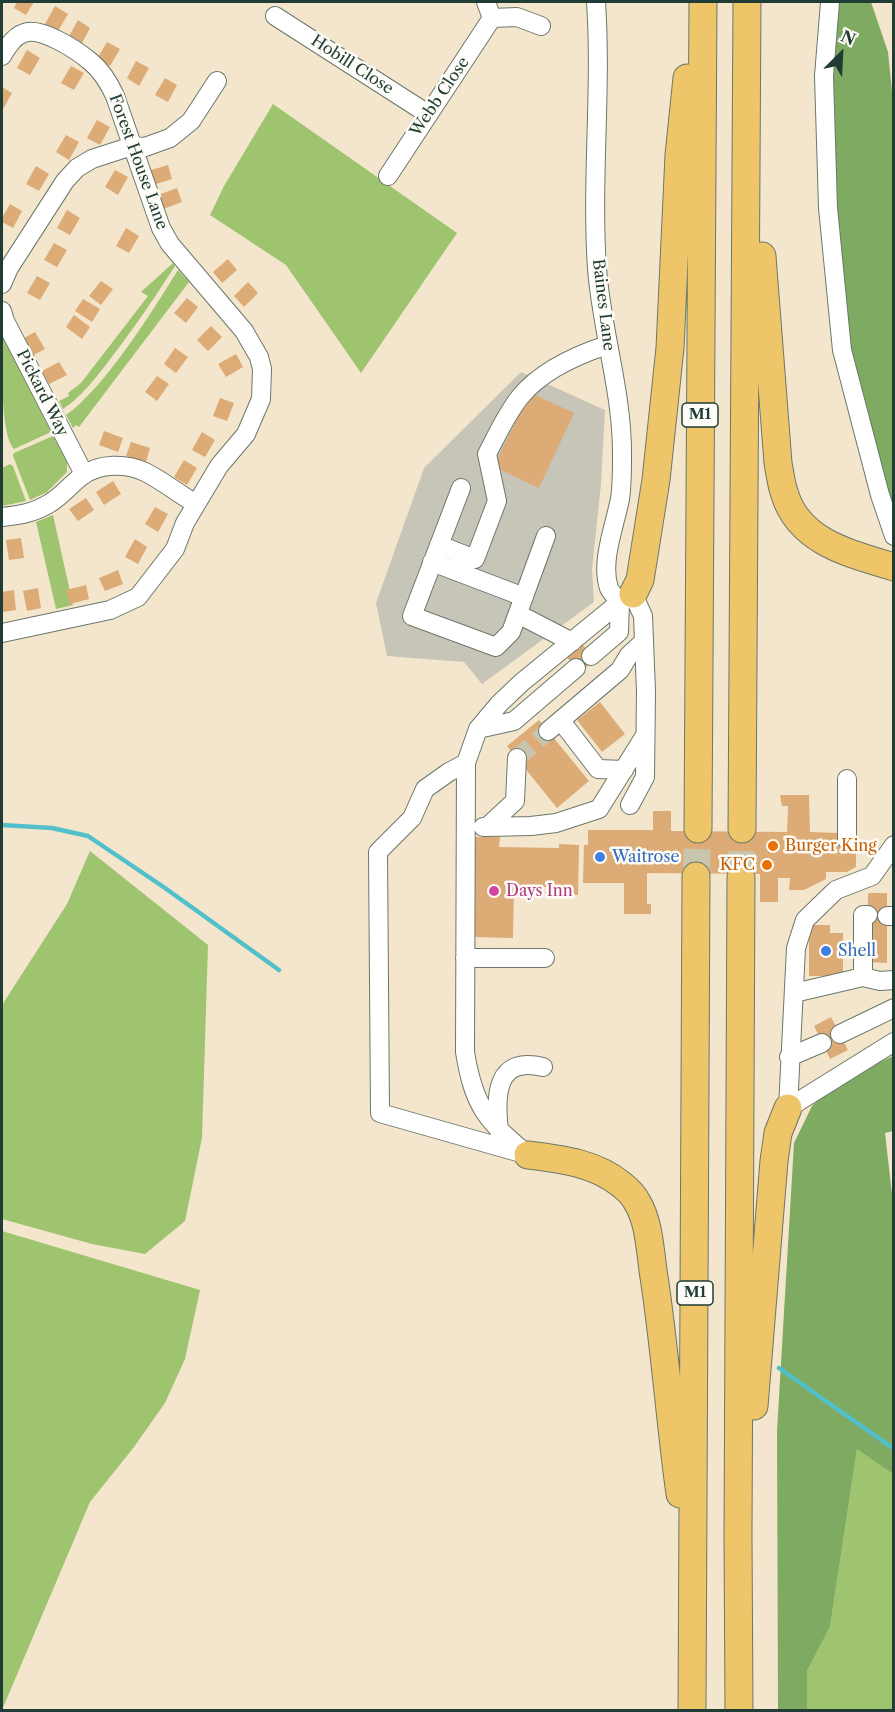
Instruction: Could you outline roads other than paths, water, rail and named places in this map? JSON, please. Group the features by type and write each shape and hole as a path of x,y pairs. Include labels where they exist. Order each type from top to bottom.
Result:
{"highway":[{"path":"627,598 640,580 656,480 667,370 679,155 695,2"},
{"name":"M1","path":"698,829 702,2"},
{"path":"742,829 747,2"},
{"path":"747,118 760,240 778,463 785,496 798,520 819,539 842,550 894,567"},
{"name":"M1","path":"692,1710 696,876"},
{"path":"739,1710 741,878"},
{"path":"738,1535 757,1378 774,1161 778,1133 788,1108"},
{"path":"528,1155 572,1161 599,1170 622,1185 638,1202 647,1228 662,1330 673,1442 694,1584"}],"street":[{"name":"Baines Lane","path":"596,2 594,215 607,345 615,378 620,415 622,458 620,497 609,544 607,574 610,589 627,598 643,616 646,691 645,777 630,805"},
{"path":"830,2 824,76 828,208 842,350 880,495 894,536"},
{"path":"489,10 541,26"},
{"name":"Webb Close","path":"388,176 428,114 489,10"},
{"name":"Hobill Close","path":"275,16 428,114"},
{"name":"Forest House Lane","path":"2,56 13,40 25,32 38,32 69,47 92,63 108,81 160,228 170,244 253,343 262,369 261,399 246,434 219,466 185,524 175,549 138,597 110,610 2,633"},
{"path":"2,284 9,268 65,181 77,168 92,159 132,146 145,147 170,138 191,121 217,81"},
{"name":"Pickard Way","path":"2,311 5,321 84,474"},
{"path":"439,545 475,559 497,501 487,454 518,399 530,387 575,357 607,345"},
{"path":"2,517 31,513 52,502 84,474 110,466 126,466 144,472 196,504"},
{"path":"461,488 412,616 496,647 511,632 546,537"},
{"path":"432,562 521,606 572,642"},
{"path":"528,1155 499,1131 484,1114 468,1073 465,1052 466,763 478,729 499,704 521,683 627,598"},
{"path":"591,656 619,632 627,598"},
{"path":"624,770 598,768 555,726 620,670 629,655 643,642"},
{"path":"478,729 514,721 576,668"},
{"path":"466,826 531,826 556,823 599,809 644,736"},
{"path":"487,827 514,801 517,758"},
{"path":"466,763 425,789 412,818 378,852 380,1113 528,1155"},
{"path":"847,779 847,840"},
{"path":"788,1108 796,948 805,920 836,890 872,876 894,845"},
{"path":"863,977 863,915 868,915"},
{"path":"465,958 545,958"},
{"path":"795,993 863,977 880,981 894,980"},
{"path":"840,1034 894,1008"},
{"path":"788,1108 894,1042"},
{"path":"789,1057 822,1043"},
{"path":"499,1131 496,1110 502,1079 518,1066 530,1064 543,1067"}],"waterway":[{"path":"2,825 52,828 88,836 279,970"},
{"path":"779,1368 894,1449"}],"tunnel":[{"path":"517,758 548,731"},
{"path":"696,876 698,829"},
{"path":"741,878 742,829"}],"place":[{"name":"Burger King","path":"773,846"},
{"name":"Waitrose","path":"600,857"},
{"name":"KFC","path":"767,865"},
{"name":"Days Inn","path":"494,891"},
{"name":"Shell","path":"826,951"}]}
